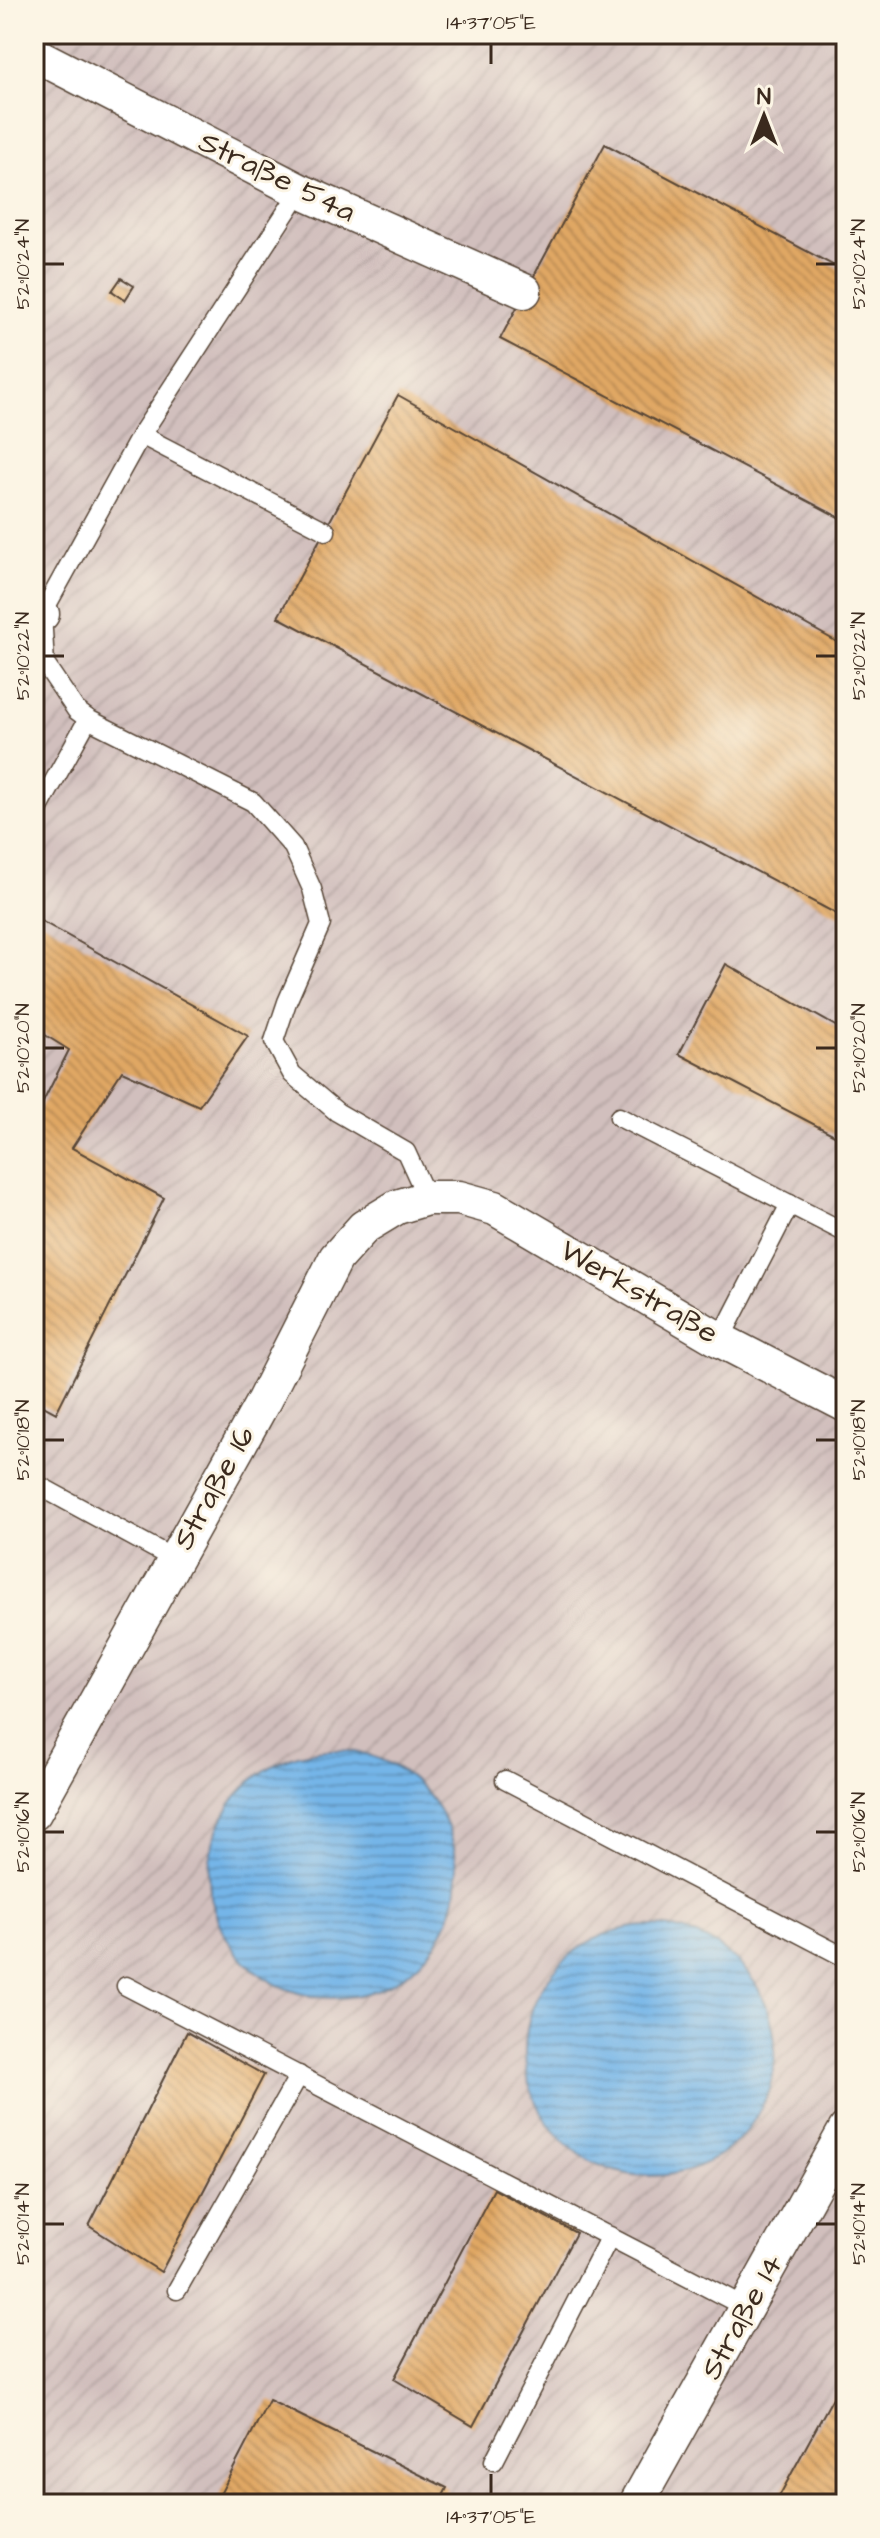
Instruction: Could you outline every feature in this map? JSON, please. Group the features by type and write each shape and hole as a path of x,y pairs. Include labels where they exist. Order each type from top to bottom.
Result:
{"street":[{"name":"Straße 54a","path":"34,54 300,191 524,291"},
{"name":"Werkstraße","path":"427,1198 459,1198 495,1208 720,1340 846,1405"},
{"name":"Straße 16","path":"34,1813 264,1400 336,1258 364,1227 397,1207 427,1198"},
{"name":"Straße 14","path":"636,2504 846,2129"}],"lane":[{"path":"300,191 141,435 38,613 39,665 76,710 88,719 253,802 293,847 312,889 321,924 287,1002 274,1041 292,1074 337,1112 406,1152 427,1198"},
{"path":"141,435 326,531"},
{"path":"34,817 88,719"},
{"path":"619,1117 846,1233"},
{"path":"720,1340 790,1204"},
{"path":"34,1483 174,1559"},
{"path":"505,1780 846,1958"},
{"path":"126,1986 747,2308"},
{"path":"177,2290 299,2075"},
{"path":"494,2461 610,2236"}],"shaded area":[{"path":"34,34 846,34 846,2504 34,2504"}],"water":[{"path":"333,1750 357,1752 381,1759 421,1786 448,1826 455,1850 455,1898 448,1922 421,1962 381,1989 357,1996 333,1998 309,1996 285,1989 245,1962 218,1922 211,1898 209,1874 211,1850 218,1826 245,1786 285,1759 309,1752"},
{"path":"638,1926 662,1926 709,1940 739,1962 766,2003 773,2027 773,2075 766,2099 739,2140 698,2167 662,2176 638,2176 591,2162 570,2148 553,2131 539,2110 530,2087 525,2063 525,2039 539,1992 553,1971 570,1954 591,1940 614,1931"}],"building":[{"path":"605,144 846,272 846,521 500,339"},
{"path":"121,278 134,286 125,300 112,291"},
{"path":"398,395 846,647 846,919 278,617"},
{"path":"34,917 248,1036 199,1106 122,1071 72,1148 164,1198 56,1413 34,1401 34,1120 69,1050 34,1028"},
{"path":"726,964 846,1032 846,1141 679,1054"},
{"path":"187,2032 264,2075 161,2272 89,2226"},
{"path":"494,2189 576,2233 473,2426 394,2379"},
{"path":"846,2374 846,2504 775,2504 820,2421"},
{"path":"269,2400 447,2488 439,2504 215,2504"}]}
